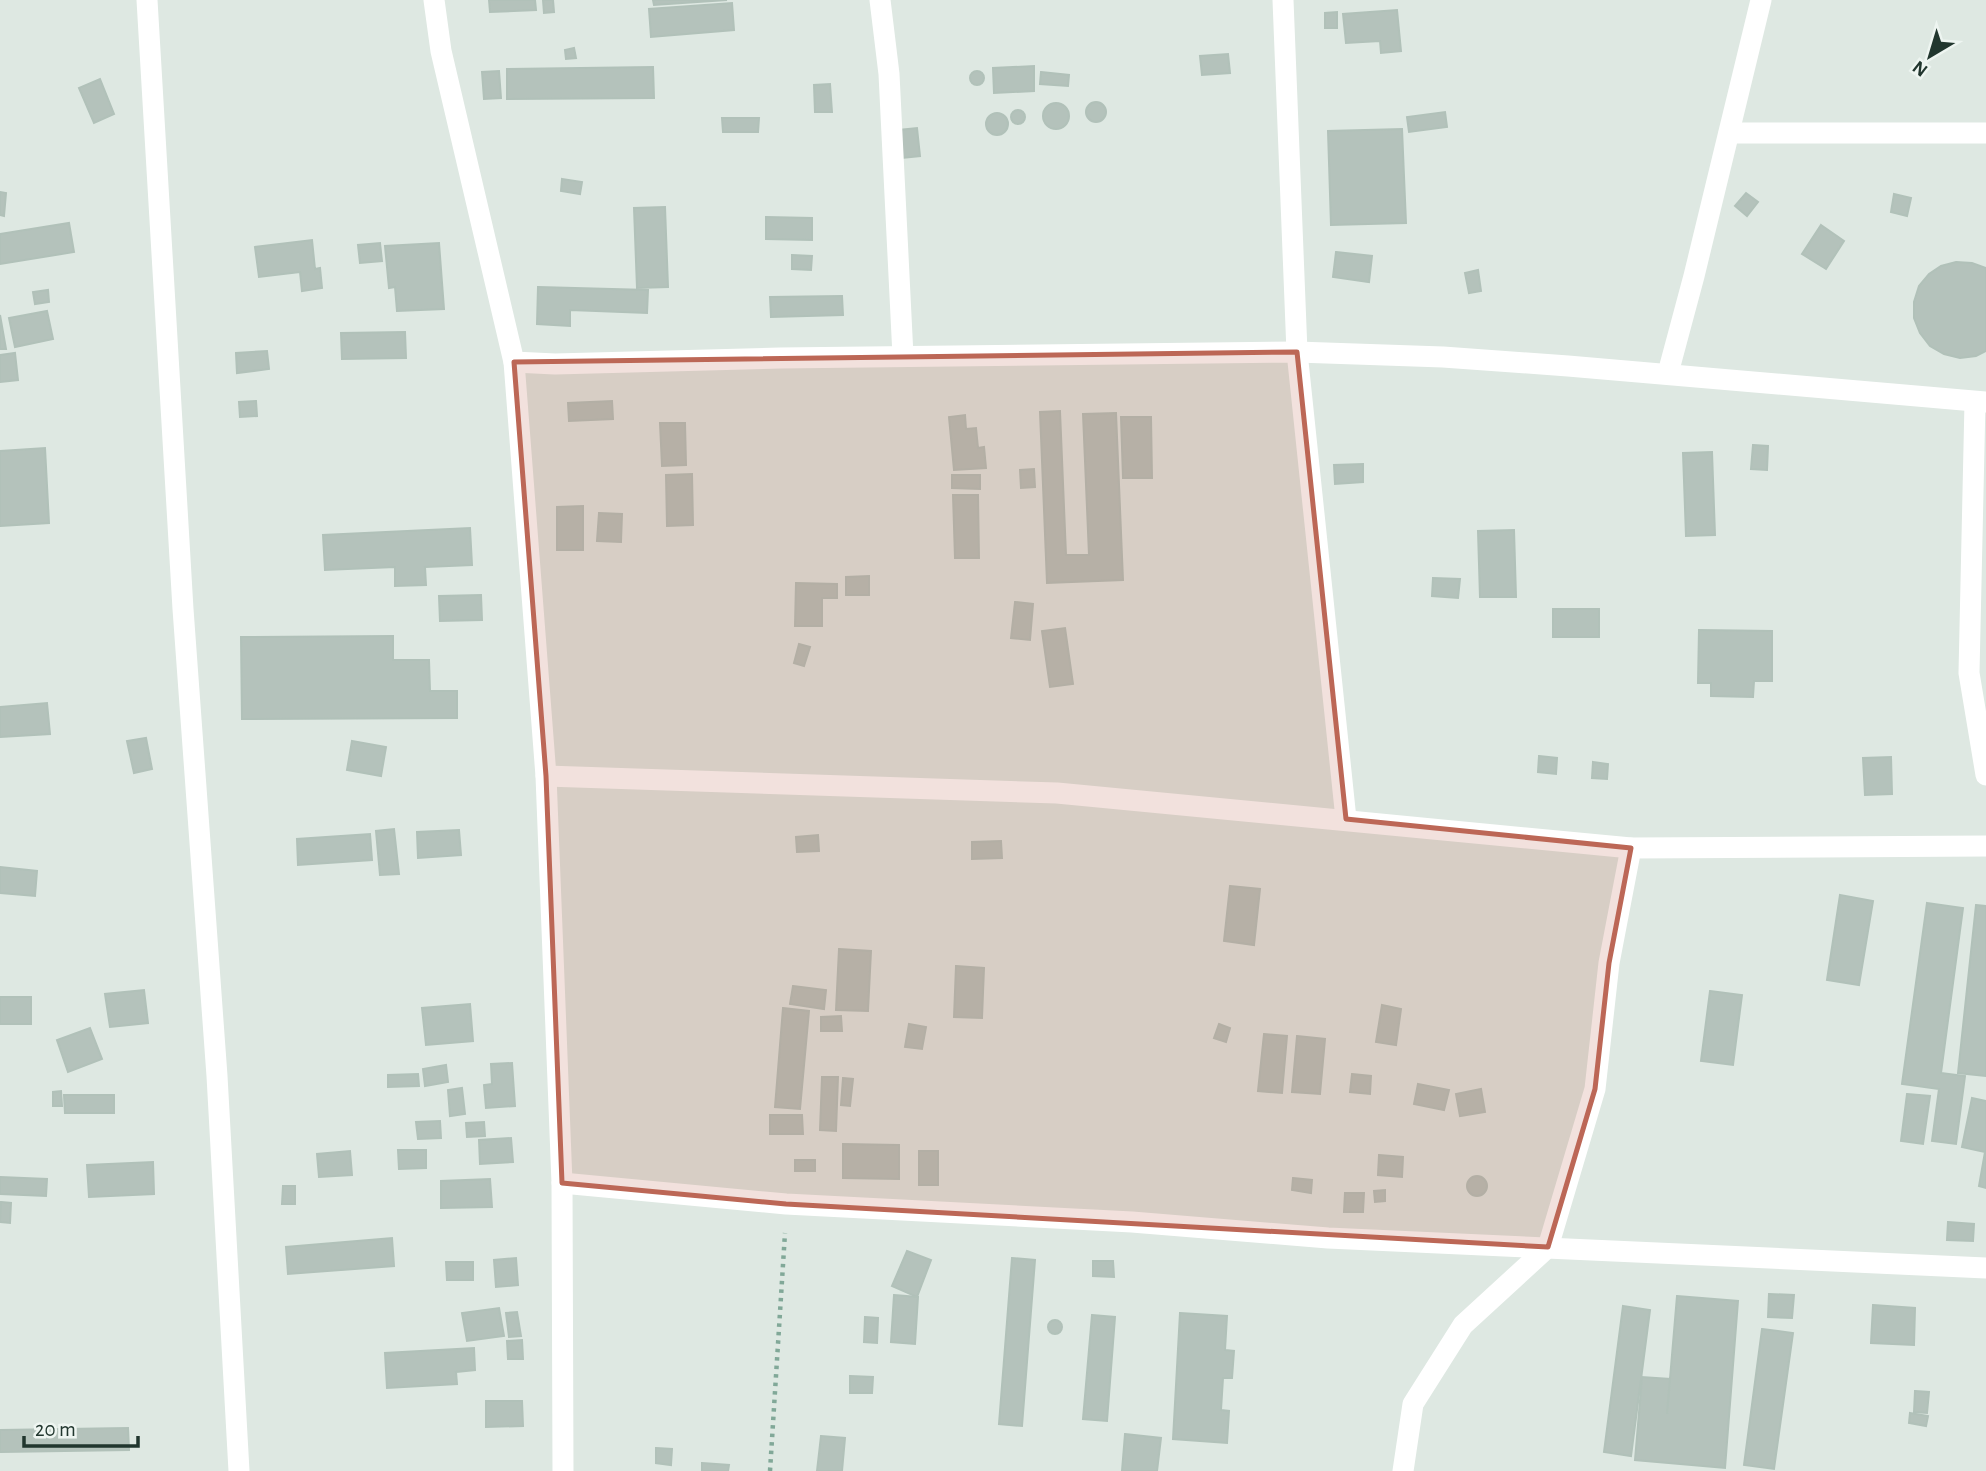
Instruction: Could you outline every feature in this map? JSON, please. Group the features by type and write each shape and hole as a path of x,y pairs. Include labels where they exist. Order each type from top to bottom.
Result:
{"street":[{"path":"147,0 183,609 217,1076 239,1471"},
{"path":"434,0 441,51 513,362 546,776 562,1183 563,1471"},
{"path":"880,0 889,74 903,356"},
{"path":"1283,0 1297,352 1346,819"},
{"path":"1668,373 1761,0"},
{"path":"1729,133 1986,133"},
{"path":"513,362 555,364 903,356 1297,352 1443,357 1668,373 1981,402 1969,673 1986,775"},
{"path":"546,776 1057,793 1631,848 1986,846"},
{"path":"1403,1471 1413,1404 1462,1325 1548,1247 1595,1088 1609,963 1631,848"},
{"path":"562,1183 786,1204 1132,1222 1328,1238 1986,1268"}],"path":[{"path":"770,1471 786,1204"}],"highlighted area":[{"path":"1297,352 1346,819 1631,848 1609,963 1595,1089 1548,1247 786,1204 562,1183 546,776 514,362"}],"building":[{"path":"489,0 535,0 536,10 490,12"},
{"path":"543,0 553,0 554,12 544,13"},
{"path":"653,0 727,0 654,5"},
{"path":"732,3 734,30 651,37 649,9"},
{"path":"1397,10 1401,51 1381,53 1380,41 1346,43 1343,14"},
{"path":"1337,12 1337,28 1325,28 1325,13"},
{"path":"574,48 576,58 566,59 565,50"},
{"path":"1228,54 1230,73 1202,75 1200,56"},
{"path":"1034,66 1034,91 994,93 993,68"},
{"path":"653,67 654,98 507,99 507,69"},
{"path":"499,71 501,98 484,99 482,72"},
{"path":"977,71 982,73 982,83 977,85 972,83 970,78 972,73"},
{"path":"1041,72 1069,75 1068,86 1040,84"},
{"path":"100,79 114,114 94,123 79,88"},
{"path":"830,84 832,112 815,112 814,85"},
{"path":"1096,102 1103,105 1106,112 1103,119 1096,122 1089,119 1086,112 1089,105"},
{"path":"1056,103 1065,107 1069,116 1065,125 1056,129 1047,125 1043,116 1047,107"},
{"path":"1015,110 1021,110 1025,117 1021,124 1015,124 1011,120 1011,114"},
{"path":"1445,112 1447,127 1409,132 1407,117"},
{"path":"997,113 1005,116 1008,124 1005,132 997,135 989,132 986,124 989,116"},
{"path":"722,118 759,118 758,132 723,132"},
{"path":"917,128 920,156 902,158 899,130"},
{"path":"1402,129 1406,223 1331,225 1328,131"},
{"path":"562,179 582,182 580,194 561,191"},
{"path":"0,192 6,193 4,216 0,215"},
{"path":"1746,193 1758,202 1747,216 1735,206"},
{"path":"1894,194 1911,198 1907,216 1891,212"},
{"path":"665,207 668,287 637,288 634,208"},
{"path":"766,217 812,218 812,240 766,239"},
{"path":"69,223 74,252 0,264 0,234"},
{"path":"1821,225 1844,241 1826,269 1802,254"},
{"path":"312,240 315,269 320,268 322,288 302,291 300,272 259,277 255,247"},
{"path":"380,243 382,261 360,263 358,245"},
{"path":"439,243 444,309 397,311 395,287 389,288 385,246"},
{"path":"1336,252 1372,256 1369,282 1333,277"},
{"path":"792,255 812,256 811,270 792,269"},
{"path":"1956,262 1972,263 1986,268 1986,351 1976,356 1960,358 1944,354 1930,346 1920,333 1914,318 1914,302 1919,286 1929,274 1941,266"},
{"path":"1478,270 1481,291 1469,293 1465,273"},
{"path":"538,287 648,290 647,313 570,310 570,326 537,324"},
{"path":"48,290 49,302 35,304 33,292"},
{"path":"842,296 843,315 771,317 770,297"},
{"path":"47,311 53,339 15,347 9,318"},
{"path":"0,315 6,349 0,349"},
{"path":"405,332 406,358 342,359 341,333"},
{"path":"267,351 269,369 237,373 236,353"},
{"path":"15,353 18,380 0,382 0,355"},
{"path":"256,401 257,416 240,417 239,402"},
{"path":"612,401 613,419 569,421 568,403"},
{"path":"1060,411 1066,555 1089,555 1083,414 1116,413 1123,580 1047,583 1040,412"},
{"path":"965,415 966,429 976,428 978,448 984,447 986,468 954,470 949,417"},
{"path":"1121,417 1151,417 1152,478 1123,478"},
{"path":"660,423 685,423 686,465 662,466"},
{"path":"1753,445 1768,446 1767,470 1751,469"},
{"path":"45,448 49,523 0,526 0,451"},
{"path":"1712,452 1715,535 1686,536 1683,453"},
{"path":"1363,464 1363,482 1335,484 1334,465"},
{"path":"1034,469 1035,487 1021,488 1020,470"},
{"path":"692,474 693,525 667,526 666,475"},
{"path":"952,475 980,475 980,489 952,488"},
{"path":"953,495 978,495 979,558 955,558"},
{"path":"583,506 583,550 557,550 557,507"},
{"path":"599,513 622,514 621,542 597,541"},
{"path":"470,528 472,565 425,567 426,585 395,586 395,567 325,570 323,535"},
{"path":"1514,530 1516,597 1480,597 1478,531"},
{"path":"869,576 869,595 846,595 846,577"},
{"path":"1433,578 1460,579 1458,598 1432,596"},
{"path":"796,583 837,584 837,598 822,598 822,626 795,626"},
{"path":"481,595 482,620 440,621 439,596"},
{"path":"1015,602 1033,604 1030,640 1011,638"},
{"path":"1553,609 1599,609 1599,637 1553,637"},
{"path":"1065,628 1073,684 1050,687 1042,631"},
{"path":"1699,630 1772,631 1772,681 1754,681 1753,697 1711,696 1711,683 1698,683"},
{"path":"393,636 393,660 429,660 430,691 457,691 457,718 242,719 241,637"},
{"path":"799,644 810,647 804,666 794,663"},
{"path":"47,703 50,734 0,737 0,707"},
{"path":"146,738 152,769 134,773 127,741"},
{"path":"352,741 386,747 381,776 347,770"},
{"path":"1539,756 1557,758 1556,774 1538,772"},
{"path":"1891,757 1892,794 1865,795 1863,758"},
{"path":"1593,762 1608,764 1607,779 1592,778"},
{"path":"394,829 399,874 380,875 376,831"},
{"path":"459,830 461,855 418,858 417,832"},
{"path":"370,834 372,860 298,865 297,839"},
{"path":"818,835 819,851 797,852 796,837"},
{"path":"1001,841 1002,858 972,859 972,842"},
{"path":"0,867 37,871 35,896 0,893"},
{"path":"1230,886 1260,889 1254,945 1224,941"},
{"path":"1840,895 1873,901 1859,985 1827,980"},
{"path":"1927,903 1963,908 1941,1073 1965,1076 1956,1144 1932,1141 1939,1089 1902,1084"},
{"path":"1976,905 1986,906 1986,1076 1958,1073"},
{"path":"839,949 871,951 868,1011 836,1010"},
{"path":"956,966 984,968 982,1018 954,1017"},
{"path":"793,986 826,990 824,1009 790,1004"},
{"path":"144,990 148,1023 110,1027 105,994"},
{"path":"1710,991 1742,995 1733,1065 1701,1061"},
{"path":"0,997 31,997 31,1024 0,1024"},
{"path":"470,1004 473,1041 426,1045 422,1008"},
{"path":"1382,1005 1401,1009 1396,1045 1376,1042"},
{"path":"783,1008 809,1011 800,1109 775,1107"},
{"path":"841,1016 842,1031 821,1031 821,1017"},
{"path":"909,1024 926,1027 922,1049 905,1047"},
{"path":"1219,1024 1230,1028 1226,1042 1214,1038"},
{"path":"90,1028 102,1059 68,1072 57,1040"},
{"path":"1264,1034 1287,1036 1282,1093 1258,1091"},
{"path":"1297,1036 1325,1039 1320,1094 1292,1092"},
{"path":"512,1063 515,1106 486,1108 484,1085 492,1084 491,1064"},
{"path":"446,1065 448,1082 425,1086 423,1069"},
{"path":"418,1074 419,1086 388,1087 388,1075"},
{"path":"1352,1074 1371,1076 1370,1094 1350,1092"},
{"path":"822,1077 838,1077 836,1131 820,1130"},
{"path":"843,1078 853,1079 850,1106 841,1105"},
{"path":"1418,1084 1449,1090 1444,1110 1414,1104"},
{"path":"462,1088 465,1114 450,1116 448,1090"},
{"path":"1481,1089 1485,1112 1460,1116 1456,1094"},
{"path":"61,1091 62,1106 53,1106 53,1092"},
{"path":"1907,1094 1930,1096 1923,1144 1901,1141"},
{"path":"64,1095 114,1095 114,1113 65,1113"},
{"path":"1972,1098 1986,1101 1986,1188 1979,1186 1985,1152 1962,1147"},
{"path":"770,1115 802,1115 803,1134 770,1134"},
{"path":"440,1121 441,1138 418,1139 416,1122"},
{"path":"484,1122 485,1136 467,1137 466,1123"},
{"path":"511,1138 513,1162 480,1164 479,1140"},
{"path":"843,1144 899,1145 899,1179 843,1178"},
{"path":"398,1150 426,1150 426,1168 399,1169"},
{"path":"350,1151 352,1175 319,1177 317,1154"},
{"path":"919,1151 938,1151 938,1185 919,1185"},
{"path":"1379,1155 1403,1157 1402,1177 1378,1175"},
{"path":"795,1160 815,1160 815,1171 795,1171"},
{"path":"153,1162 154,1194 89,1197 87,1165"},
{"path":"1477,1176 1484,1179 1487,1186 1484,1193 1477,1196 1470,1193 1467,1186 1470,1179"},
{"path":"0,1177 47,1179 46,1196 0,1194"},
{"path":"1293,1178 1312,1180 1311,1193 1292,1190"},
{"path":"490,1179 492,1207 441,1208 441,1181"},
{"path":"283,1186 295,1186 295,1204 282,1204"},
{"path":"1385,1190 1385,1201 1375,1202 1374,1191"},
{"path":"1345,1193 1364,1193 1363,1212 1344,1212"},
{"path":"1,1202 11,1203 10,1223 0,1222"},
{"path":"1948,1222 1974,1224 1973,1241 1947,1240"},
{"path":"392,1238 394,1266 288,1274 286,1247"},
{"path":"907,1251 931,1260 917,1297 892,1286"},
{"path":"516,1258 518,1285 496,1287 494,1260"},
{"path":"1012,1258 1035,1260 1022,1426 999,1424"},
{"path":"1093,1261 1113,1261 1114,1277 1093,1276"},
{"path":"446,1262 473,1262 473,1280 447,1280"},
{"path":"1769,1294 1794,1295 1792,1318 1768,1317"},
{"path":"894,1295 918,1297 915,1344 891,1342"},
{"path":"1677,1296 1738,1301 1725,1468 1635,1460 1642,1377 1670,1379"},
{"path":"1873,1305 1915,1308 1914,1345 1871,1343"},
{"path":"1623,1306 1650,1310 1631,1456 1604,1452"},
{"path":"499,1308 504,1336 467,1341 462,1313"},
{"path":"517,1312 521,1336 509,1337 506,1313"},
{"path":"1180,1313 1227,1316 1225,1350 1234,1351 1232,1378 1223,1378 1221,1410 1229,1411 1227,1443 1173,1439"},
{"path":"1092,1315 1115,1317 1107,1421 1083,1419"},
{"path":"865,1317 878,1318 877,1343 864,1342"},
{"path":"1052,1320 1058,1320 1062,1327 1058,1334 1052,1334 1048,1330 1048,1324"},
{"path":"1762,1329 1793,1333 1774,1469 1744,1465"},
{"path":"522,1340 523,1359 508,1359 507,1341"},
{"path":"474,1348 475,1370 456,1372 457,1384 387,1388 385,1353"},
{"path":"850,1376 873,1377 872,1393 850,1393"},
{"path":"1915,1391 1929,1392 1927,1413 1914,1412"},
{"path":"486,1401 522,1401 523,1426 486,1427"},
{"path":"1910,1413 1928,1416 1926,1426 1909,1423"},
{"path":"128,1428 129,1450 0,1452 0,1430"},
{"path":"1125,1434 1161,1438 1157,1471 1122,1471"},
{"path":"821,1436 845,1438 842,1471 817,1471"},
{"path":"656,1448 672,1449 671,1465 656,1463"},
{"path":"702,1463 729,1465 728,1471 702,1471"}]}
